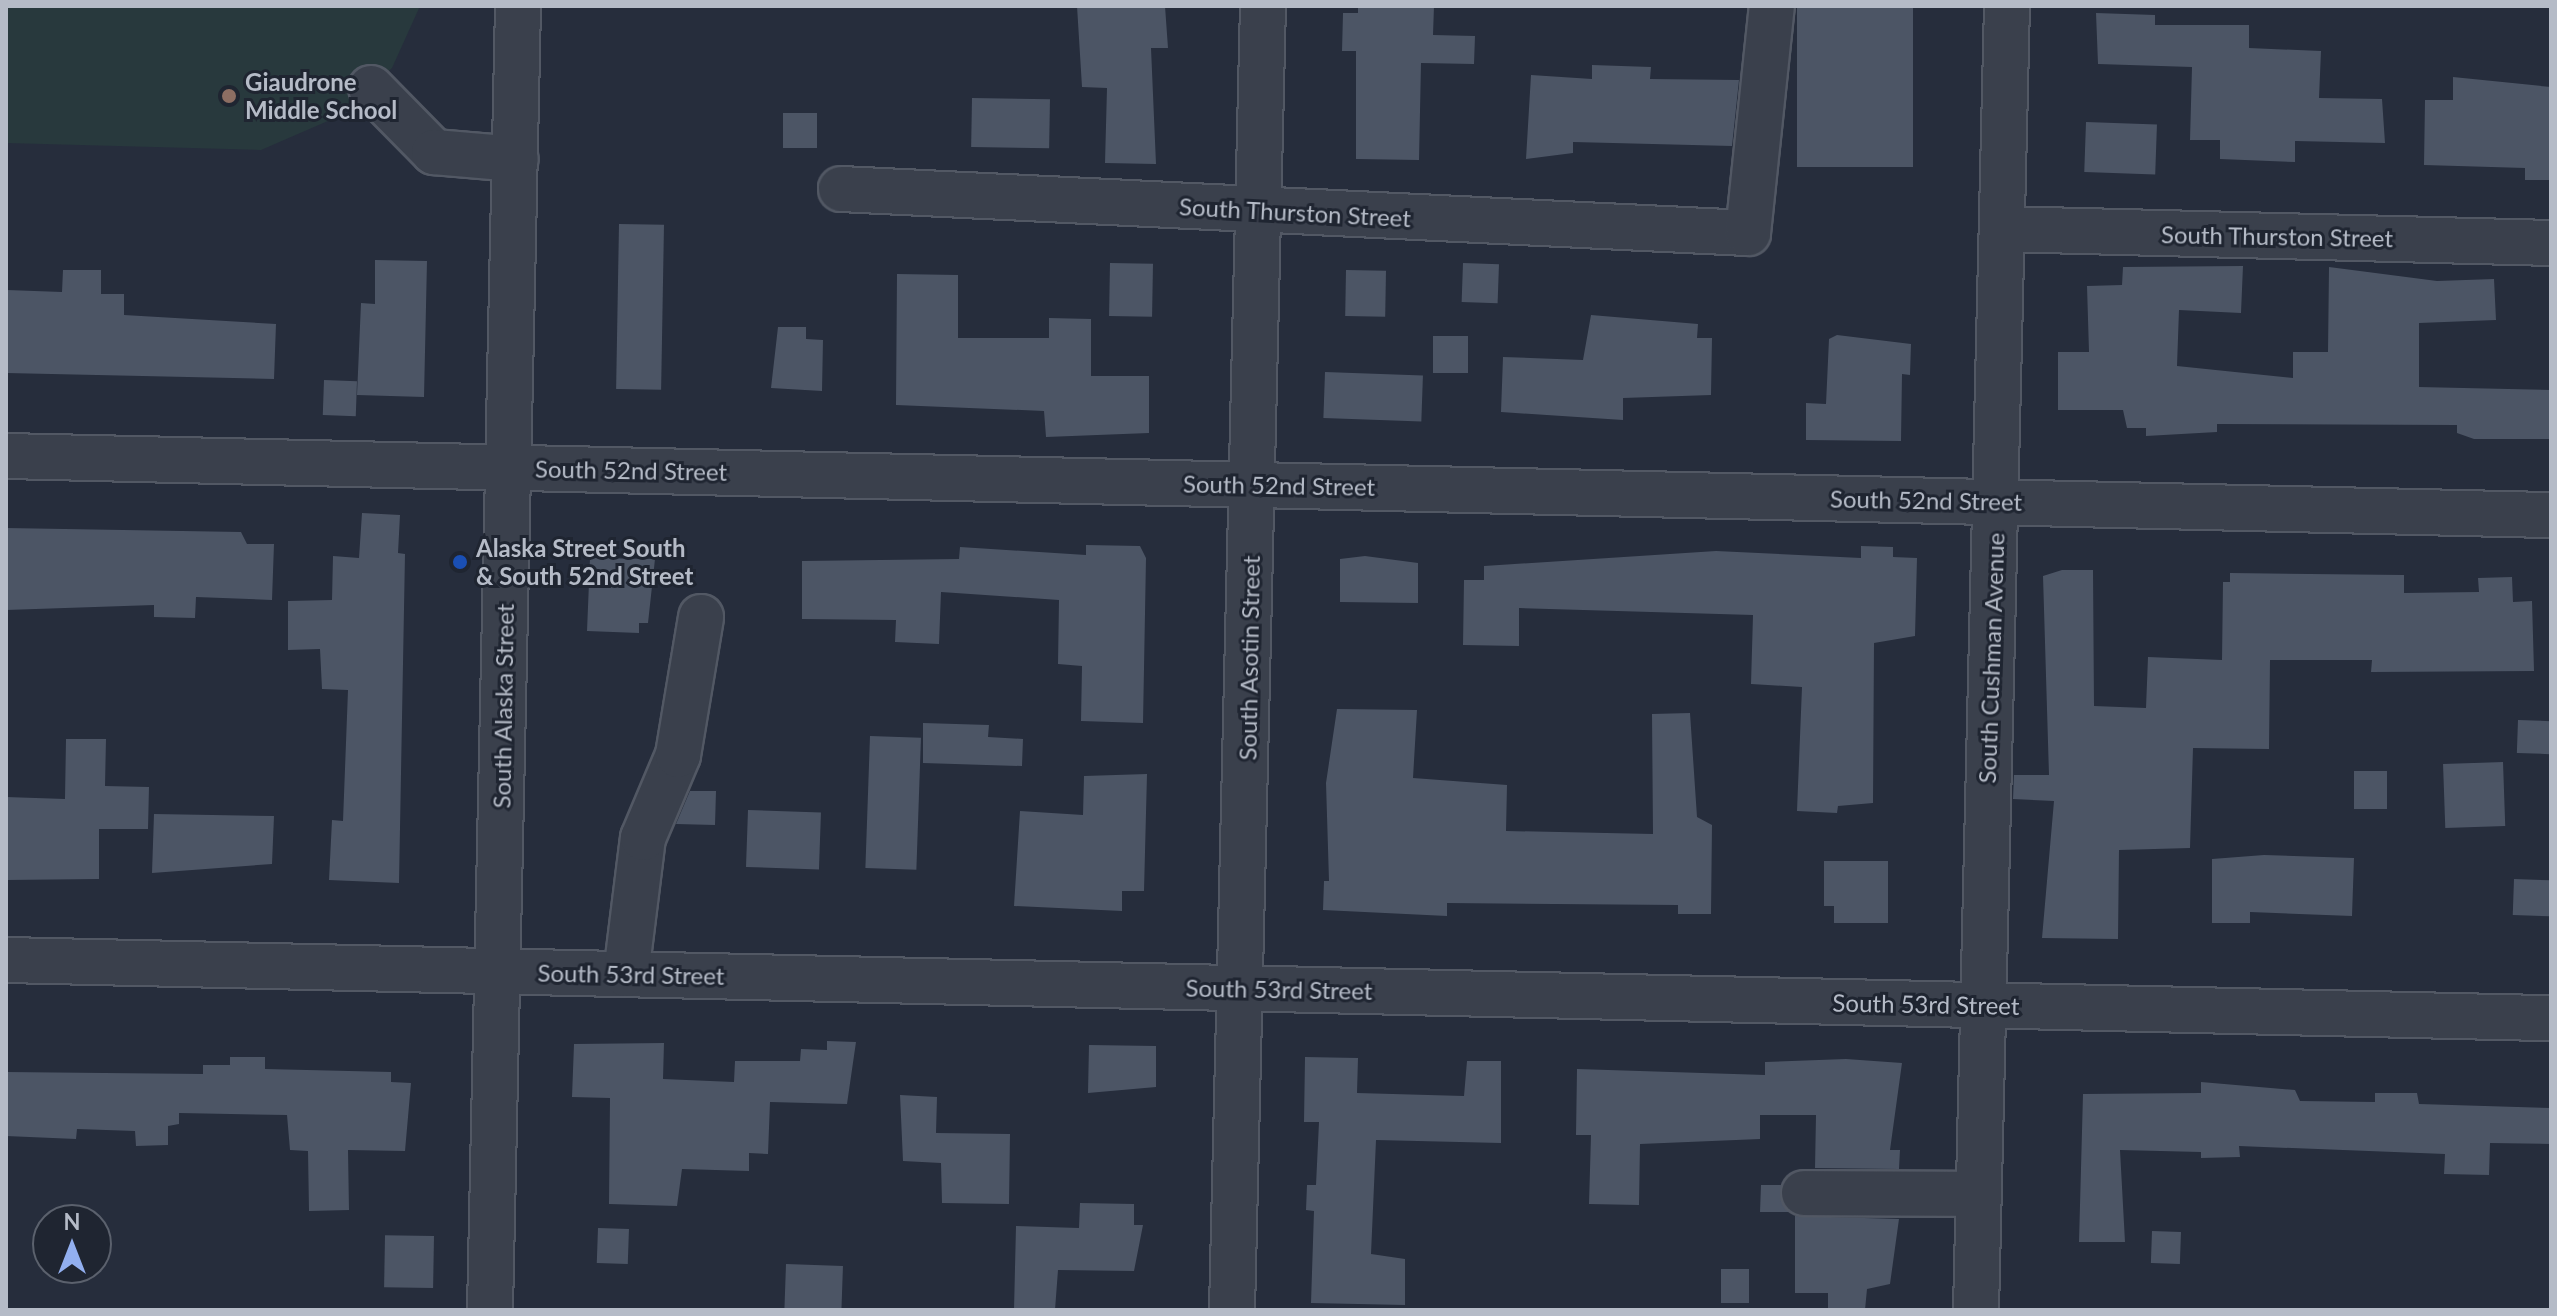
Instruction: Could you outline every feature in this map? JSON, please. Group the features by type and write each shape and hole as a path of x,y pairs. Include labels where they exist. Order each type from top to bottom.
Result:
{"street":[{"name":"South Alaska Street","path":"490,1310 518,6"},
{"name":"South Asotin Street","path":"1232,1310 1263,6"},
{"name":"South Thurston Street","path":"841,189 1748,233 1772,6"},
{"name":"South Cushman Avenue","path":"1976,1310 2007,6"},
{"path":"371,88 434,152 516,159"},
{"name":"South Thurston Street","path":"2003,229 2551,243"},
{"name":"South 52nd Street","path":"6,456 2551,515"},
{"path":"626,974 643,838 678,755 701,617"},
{"name":"South 53rd Street","path":"6,960 2551,1018"},
{"path":"1804,1193 1978,1194"}],"shaded area":[{"name":"Giaudrone Middle School","path":"6,6 420,6 392,68 344,114 261,150 6,143"}],"building":[{"path":"1077,6 1165,6 1168,48 1151,48 1156,164 1105,163 1107,88 1082,87"},
{"path":"1358,6 1434,6 1433,35 1475,36 1474,64 1421,63 1419,160 1356,159 1356,51 1342,51 1343,13 1358,13"},
{"path":"1797,6 1913,6 1913,167 1797,167"},
{"path":"2096,13 2155,15 2155,25 2249,25 2249,48 2321,51 2319,98 2382,99 2385,143 2295,141 2295,162 2220,159 2220,140 2190,140 2192,67 2098,64"},
{"path":"1592,65 1651,67 1650,79 1739,80 1732,146 1573,142 1573,153 1526,159 1531,75 1592,79"},
{"path":"2453,77 2551,87 2551,180 2525,180 2525,168 2424,165 2425,100 2453,100"},
{"path":"972,98 1050,99 1049,148 971,147"},
{"path":"783,113 817,113 817,148 783,148"},
{"path":"2086,122 2157,124 2155,174 2084,172"},
{"path":"619,224 664,225 661,390 616,389"},
{"path":"375,260 427,261 424,397 357,395 361,303 375,304"},
{"path":"1110,263 1153,264 1152,317 1109,316"},
{"path":"1463,263 1499,264 1498,303 1462,302"},
{"path":"2243,266 2241,313 2179,310 2177,366 2293,378 2293,352 2328,352 2329,267 2437,281 2494,279 2496,320 2419,323 2419,387 2551,390 2551,439 2474,439 2457,433 2457,425 2217,424 2217,432 2146,436 2146,428 2127,428 2123,410 2058,410 2058,352 2089,352 2087,286 2122,285 2123,267"},
{"path":"63,270 101,270 101,294 124,294 124,315 276,324 274,379 6,373 7,290 62,292"},
{"path":"1346,270 1386,271 1385,317 1345,316"},
{"path":"897,274 958,275 958,338 1049,338 1049,318 1091,319 1091,376 1149,376 1149,433 1046,437 1044,411 896,405"},
{"path":"1591,315 1698,324 1697,338 1712,338 1711,395 1623,398 1623,420 1501,412 1503,357 1583,360"},
{"path":"778,327 806,327 806,339 823,340 822,391 771,388"},
{"path":"1837,335 1911,344 1910,375 1902,374 1901,441 1806,440 1806,403 1826,404 1829,339"},
{"path":"1433,336 1468,336 1468,373 1433,373"},
{"path":"1325,372 1423,375 1421,421 1323,418"},
{"path":"324,380 357,381 356,416 323,415"},
{"path":"362,513 400,515 398,553 405,554 399,883 329,880 332,820 343,821 348,690 322,689 320,649 288,650 288,601 332,600 333,556 359,558"},
{"path":"6,528 241,532 247,544 274,544 272,600 196,597 195,618 154,617 154,605 6,610"},
{"path":"1086,545 1140,546 1146,558 1143,723 1081,721 1082,666 1058,664 1059,600 941,592 939,644 895,642 896,620 802,619 802,561 959,559 960,547 1086,555"},
{"path":"1861,546 1893,547 1893,557 1917,558 1915,636 1874,643 1873,803 1838,806 1837,813 1797,811 1802,687 1751,684 1753,615 1519,608 1519,646 1463,645 1464,580 1484,580 1484,566 1716,551 1861,558"},
{"path":"1365,556 1418,563 1418,603 1340,602 1340,559"},
{"path":"590,558 655,559 648,623 639,623 639,633 587,631"},
{"path":"2062,570 2093,570 2094,706 2146,708 2148,657 2222,660 2223,582 2230,582 2230,573 2404,575 2404,593 2479,592 2478,578 2512,577 2513,602 2532,601 2534,671 2371,672 2372,660 2270,660 2269,749 2193,748 2190,848 2119,850 2118,939 2042,938 2054,801 2013,799 2014,775 2049,775 2043,576"},
{"path":"1337,709 1417,710 1413,778 1507,785 1506,831 1653,834 1652,714 1690,713 1697,817 1712,825 1711,914 1678,914 1678,905 1447,903 1447,916 1323,910 1324,881 1329,881 1326,783"},
{"path":"2518,720 2551,721 2550,754 2517,753"},
{"path":"923,723 989,725 988,737 1023,739 1022,766 923,763"},
{"path":"870,736 921,738 916,870 865,868"},
{"path":"66,739 106,739 105,786 149,787 148,829 99,829 99,879 6,880 6,797 65,799"},
{"path":"2503,762 2505,826 2445,828 2443,764"},
{"path":"2354,771 2387,771 2387,809 2354,809"},
{"path":"1147,774 1144,891 1122,891 1122,911 1014,906 1020,811 1083,815 1084,776"},
{"path":"690,791 716,791 715,825 676,824"},
{"path":"748,810 821,813 819,870 746,867"},
{"path":"154,814 274,816 272,864 152,873"},
{"path":"2264,855 2354,858 2352,916 2250,912 2250,923 2212,923 2212,859"},
{"path":"1824,861 1888,861 1888,923 1834,923 1834,906 1824,906"},
{"path":"2514,879 2551,880 2550,916 2513,915"},
{"path":"827,1041 856,1042 847,1104 770,1102 768,1154 749,1153 749,1171 682,1169 677,1206 609,1204 610,1098 572,1097 574,1044 664,1043 663,1079 734,1082 735,1061 800,1061 801,1049 827,1050"},
{"path":"1089,1045 1156,1046 1156,1087 1088,1093"},
{"path":"230,1057 265,1057 265,1069 391,1072 391,1082 411,1083 405,1151 348,1150 349,1210 309,1211 308,1151 290,1150 287,1115 179,1113 179,1124 168,1126 168,1145 136,1146 135,1131 77,1129 76,1139 6,1136 6,1072 203,1074 203,1065 230,1065"},
{"path":"1305,1057 1358,1058 1357,1093 1464,1096 1467,1061 1501,1061 1501,1143 1376,1140 1371,1254 1405,1259 1405,1305 1311,1303 1314,1211 1306,1210 1307,1185 1316,1185 1319,1122 1304,1122"},
{"path":"1846,1059 1902,1063 1890,1150 1900,1150 1899,1169 1815,1168 1816,1115 1760,1115 1760,1139 1640,1144 1639,1205 1589,1204 1591,1135 1576,1135 1577,1069 1765,1075 1765,1062"},
{"path":"2201,1082 2295,1090 2300,1101 2375,1102 2375,1093 2417,1093 2419,1104 2551,1108 2551,1144 2490,1143 2489,1175 2444,1174 2445,1154 2239,1146 2240,1157 2201,1158 2201,1152 2120,1150 2125,1242 2079,1242 2083,1094 2201,1093"},
{"path":"900,1095 937,1097 936,1133 1010,1134 1009,1204 942,1203 941,1163 903,1161"},
{"path":"1761,1185 1781,1185 1789,1212 1760,1212"},
{"path":"1080,1203 1134,1204 1134,1225 1143,1225 1134,1271 1058,1270 1055,1310 1014,1310 1016,1226 1079,1228"},
{"path":"1795,1216 1899,1219 1890,1284 1867,1289 1865,1310 1828,1310 1828,1293 1795,1293"},
{"path":"598,1228 629,1229 628,1264 597,1263"},
{"path":"2152,1231 2181,1232 2180,1264 2151,1263"},
{"path":"385,1235 434,1236 433,1288 384,1287"},
{"path":"786,1264 843,1266 841,1310 784,1310"},
{"path":"1721,1269 1749,1269 1749,1303 1721,1303"}],"place":[{"name":"Giaudrone Middle School","path":"229,96"},
{"name":"Alaska Street South & South 52nd Street","path":"460,562"}]}
